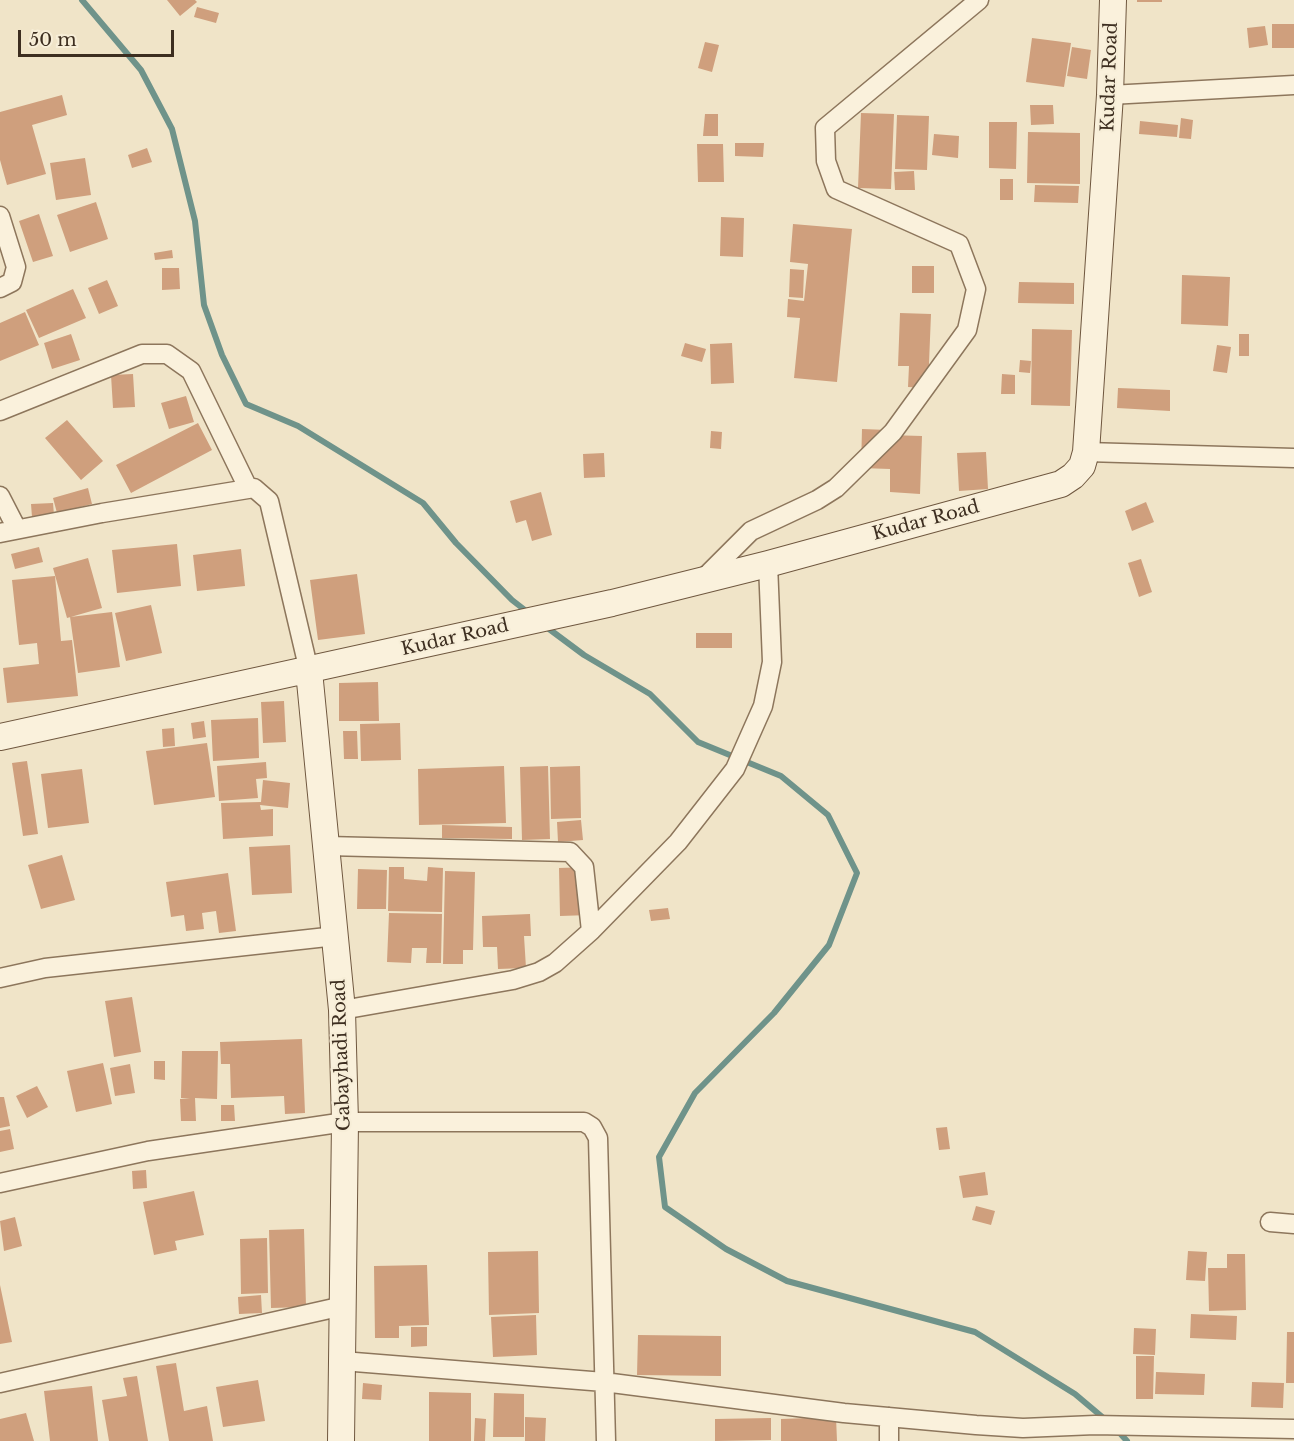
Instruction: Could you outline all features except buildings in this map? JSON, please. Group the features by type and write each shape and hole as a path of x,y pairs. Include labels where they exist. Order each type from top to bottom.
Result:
{"street":[{"path":"704,579 751,531 817,500 836,488 893,432 967,330 976,289 959,244 836,189 826,161 825,128 979,0"},
{"name":"Kudar Road","path":"0,737 612,603 768,564 1061,484 1082,466 1086,452 1110,95 1113,0"},
{"path":"1110,95 1294,85"},
{"path":"0,216 16,267 12,282 0,288"},
{"path":"0,411 142,354 167,354 191,371 248,488"},
{"path":"1086,452 1294,458"},
{"path":"0,496 9,531 248,488 260,492 269,501 309,671"},
{"path":"342,1010 513,980 539,972 555,963 591,931 678,842 735,769 763,706 772,662 768,564"},
{"name":"Gabayhadi Road","path":"309,671 342,1010 345,1122 341,1441"},
{"path":"327,846 570,852 584,867 591,931"},
{"path":"0,978 45,968 336,936"},
{"path":"0,1183 147,1151 345,1122 584,1122 592,1127 598,1138 606,1441"},
{"path":"1270,1222 1294,1224"},
{"path":"0,1383 343,1306"},
{"path":"342,1361 604,1382 889,1417 1023,1428 1104,1425 1294,1429"},
{"path":"889,1417 889,1441"}],"waterway":[{"path":"82,0 141,70 172,129 195,221 204,305 222,355 246,404 298,426 423,503 456,543 512,600 530,614"},
{"path":"545,626 584,655 650,694 698,742 781,776 828,815 857,873 829,945 774,1013 695,1093 659,1157 665,1207 726,1249 787,1281 975,1332 1075,1394 1107,1421"},
{"path":"1117,1430 1127,1441"}]}
